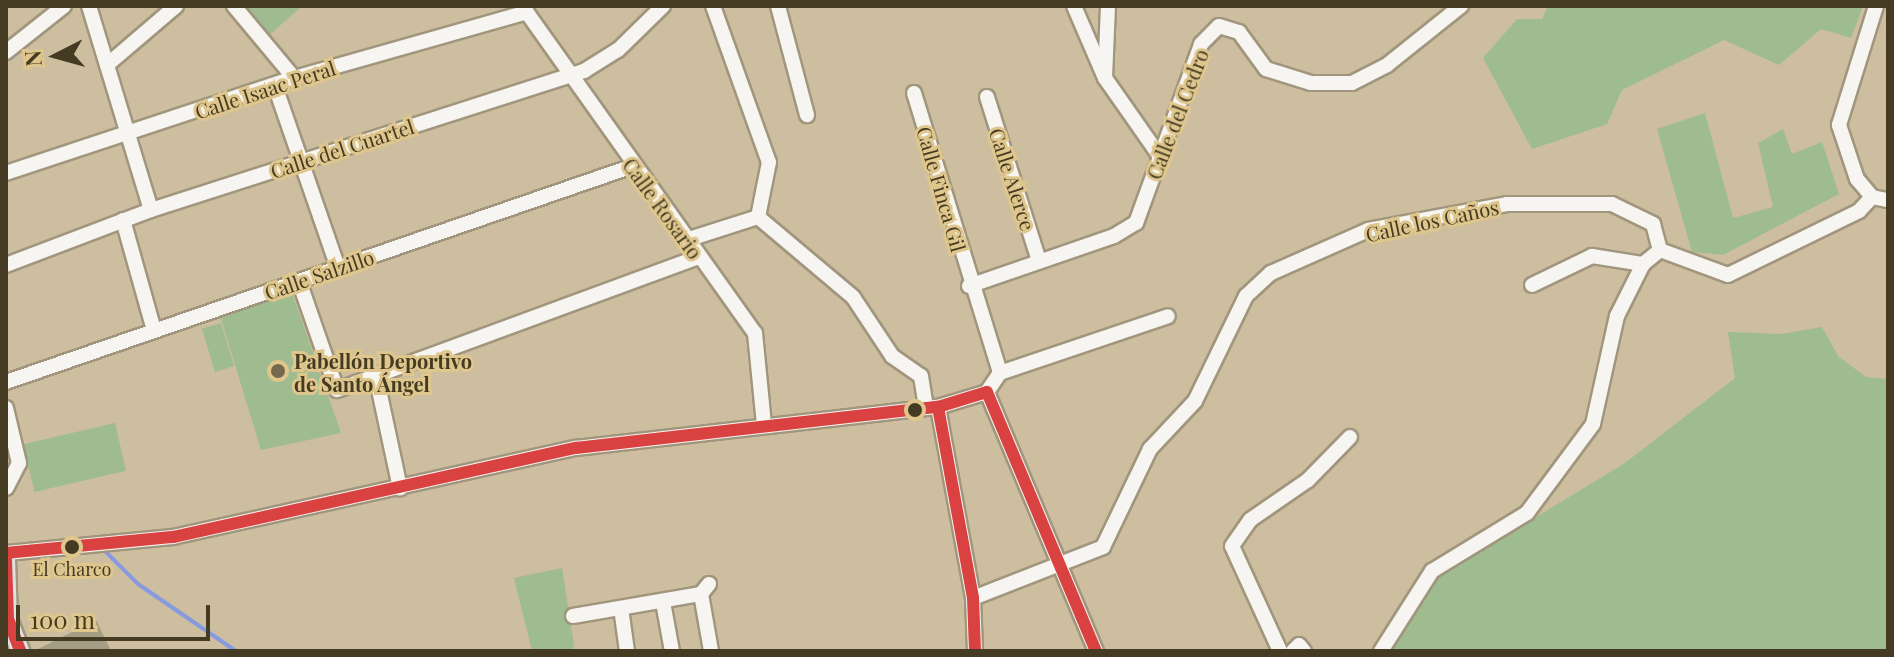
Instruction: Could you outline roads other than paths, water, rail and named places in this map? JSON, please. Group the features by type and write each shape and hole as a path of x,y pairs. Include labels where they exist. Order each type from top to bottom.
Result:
{"main road":[{"path":"6,556 7,616 20,651"}],"street":[{"path":"6,52 64,6"},
{"path":"89,6 151,210"},
{"path":"107,65 176,6"},
{"path":"234,6 294,78"},
{"name":"Calle del Cuartel","path":"6,265 151,210 567,76 618,50 663,6"},
{"path":"713,6 769,162 758,217"},
{"path":"778,6 807,115"},
{"path":"1074,6 1105,78 1159,155"},
{"path":"1105,78 1108,6"},
{"name":"Calle del Cedro","path":"969,286 1136,223 1201,44 1219,26 1239,32 1266,69 1311,83 1352,83 1387,65 1461,6"},
{"path":"1876,6 1839,125 1857,179 1872,197 1888,200"},
{"name":"Calle Isaac Peral","path":"6,173 294,78 524,9"},
{"name":"Calle Rosario","path":"524,9 567,76 755,333 764,424"},
{"path":"275,86 338,268"},
{"name":"Calle Finca Gil","path":"914,93 969,286"},
{"name":"Calle Alerce","path":"987,97 1039,261"},
{"name":"Calle Salzillo","path":"6,382 633,166"},
{"path":"1381,651 1432,571 1527,513 1593,424 1617,316 1643,264 1660,250 1728,275 1859,211 1872,197"},
{"name":"Calle los Caños","path":"973,598 1064,567 1103,547 1150,449 1195,401 1246,296 1271,273 1368,230 1507,204 1612,204 1653,224 1660,250"},
{"path":"686,240 758,217"},
{"path":"758,217 853,297 892,356 921,376 932,407 973,598 975,651"},
{"path":"123,220 154,330"},
{"path":"1532,285 1592,256 1643,264"},
{"path":"299,281 337,390 698,257"},
{"path":"969,286 1000,373"},
{"path":"6,556 27,551 159,540 576,448 932,407 987,392 1000,373 1168,316"},
{"path":"376,376 400,488"},
{"path":"987,392 1064,567 1096,651"},
{"path":"6,408 19,463 6,488"},
{"path":"1280,651 1232,546 1250,520 1308,480 1350,437"},
{"path":"6,540 27,551"},
{"path":"573,616 663,602 705,589 711,651"},
{"path":"663,602 672,651"},
{"path":"621,608 627,651"},
{"path":"1293,651 1299,645 1304,651"}],"waterway":[{"path":"103,549 138,584 236,651"}],"place":[{"name":"Pabellón Deportivo de Santo Ángel","path":"278,371"},
{"name":"El Charco","path":"72,547"}]}
